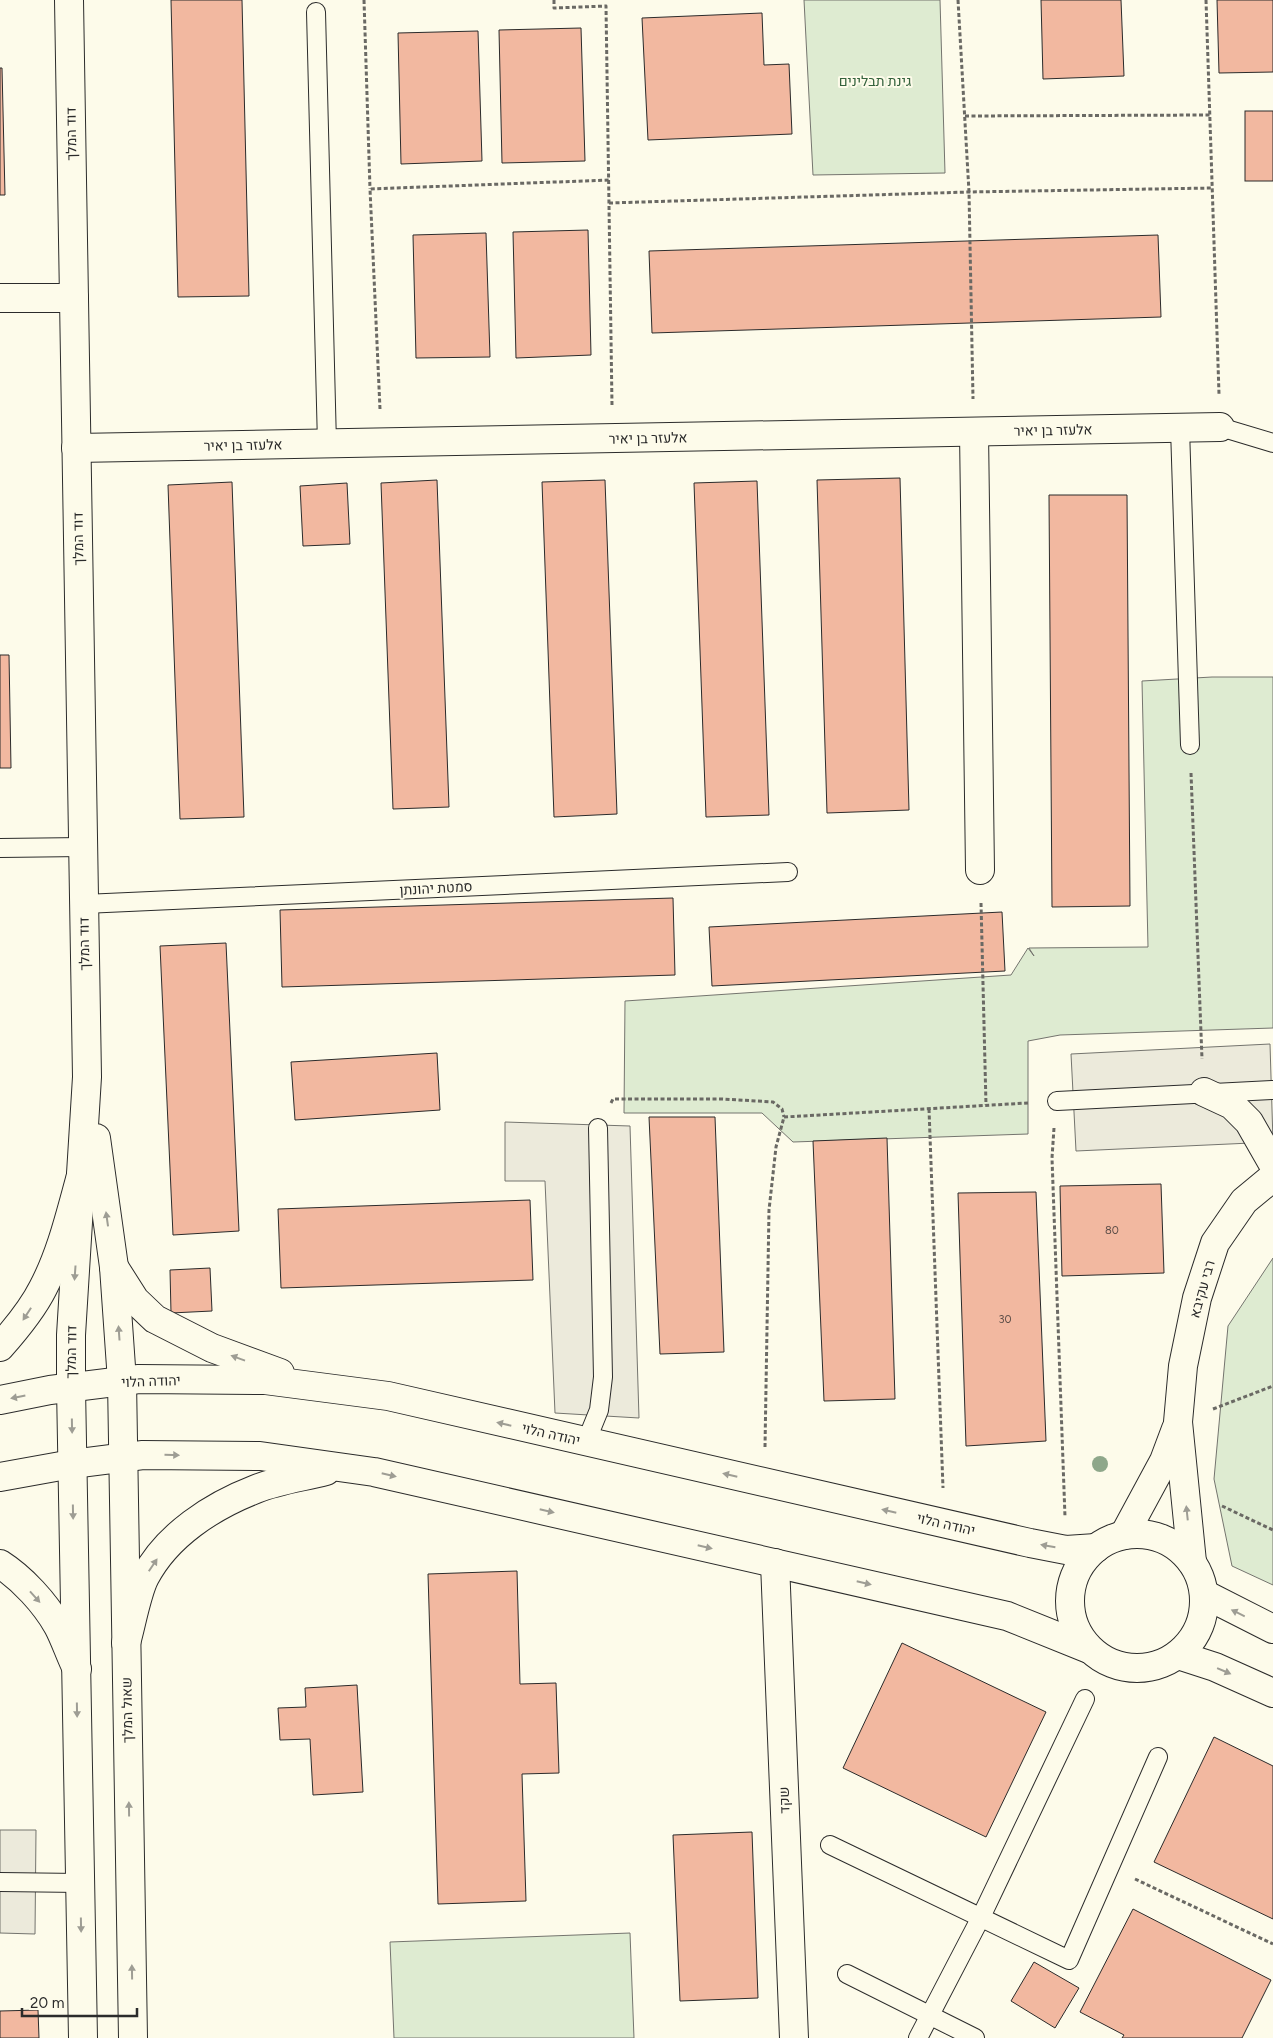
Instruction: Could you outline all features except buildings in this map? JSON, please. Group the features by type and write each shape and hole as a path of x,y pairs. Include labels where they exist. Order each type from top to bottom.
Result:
{"street":[{"name":"דוד המלך","path":"69,0 87,1078 71,1335 70,1388"},
{"path":"0,298 74,298"},
{"name":"אלעזר בן יאיר","path":"76,448 1220,427"},
{"path":"974,432 980,870"},
{"name":"דוד המלך","path":"87,1078 114,1267 122,1381"},
{"path":"1204,1092 1232,1104 1250,1122 1273,1164"},
{"path":"0,1347 23,1321 43,1290 57,1258 82,1172"},
{"name":"רבי עקיבא","path":"1192,1562 1178,1422 1183,1366 1197,1298 1215,1243 1244,1200 1273,1177"},
{"path":"114,1267 135,1300 155,1319 212,1348 316,1387"},
{"name":"יהודה הלוי","path":"0,1400 139,1379 265,1380 388,1396 1030,1543 1066,1550 1096,1548"},
{"name":"שאול המלך","path":"122,1381 133,2038"},
{"path":"70,1388 83,2038"},
{"name":"רבי עקיבא","path":"1124,1536 1164,1461 1178,1422"},
{"path":"0,1477 72,1464 143,1455 260,1456 374,1472 1007,1616 1089,1649 1105,1660 1132,1669 1152,1667 1170,1660 1178,1655 1197,1633 1203,1614 1204,1594 1198,1572 1192,1562 1178,1548 1161,1539 1143,1534 1109,1540 1096,1548 1075,1575 1071,1597 1073,1620 1082,1640 1089,1649"},
{"path":"126,1643 144,1578 162,1551 179,1535 203,1516 230,1500 258,1488 340,1467"},
{"name":"שקד","path":"775,1563 794,2038"},
{"path":"0,1564 10,1570 38,1599 58,1625 77,1668"},
{"path":"1204,1594 1273,1629"},
{"path":"1178,1655 1215,1667 1273,1693"}],"lane":[{"path":"316,12 327,444"},
{"path":"1220,427 1273,443"},
{"path":"1180,428 1190,745"},
{"path":"0,848 83,847"},
{"name":"סמטת יהונתן","path":"84,904 788,872"},
{"path":"1057,1101 1272,1090"},
{"path":"586,1442 599,1410 603,1377 598,1128"},
{"path":"918,2038 981,1917 1085,1699"},
{"path":"830,1845 1069,1960 1158,1757"},
{"path":"0,1882 80,1883"},
{"path":"847,1974 975,2038"}],"path":[{"path":"364,0 370,189 382,443"},
{"path":"554,0 554,8 606,6 612,439"},
{"path":"958,0 968,192 974,432"},
{"path":"1206,0 1220,427"},
{"path":"965,116 1210,115"},
{"path":"370,189 609,180"},
{"path":"609,203 968,192 1212,188"},
{"path":"1190,745 1204,1092"},
{"path":"980,870 986,1105"},
{"path":"613,1099 723,1099 772,1102 782,1108 784,1117 776,1147 769,1210 764,1483"},
{"path":"784,1117 1057,1101 1052,1158 1066,1550"},
{"path":"929,1109 942,1466"},
{"path":"1178,1422 1273,1386"},
{"path":"1185,1490 1273,1530"},
{"path":"1110,1867 1273,1944"}],"green space":[{"name":"גינת תבלינים","path":"804,0 940,0 945,173 813,175"},
{"path":"1212,677 1273,677 1273,1028 1060,1035 1028,1041 1028,1134 793,1142 762,1113 624,1113 625,1001 1011,975 1028,948 1034,956 1029,948 1148,947 1142,681"},
{"path":"1273,1258 1273,1585 1232,1566 1214,1479 1228,1326"},
{"path":"630,1933 634,2038 394,2038 390,1942"}],"shaded area":[{"path":"1270,1044 1273,1142 1076,1151 1071,1054"},
{"path":"505,1122 630,1126 639,1418 555,1413 545,1181 505,1181"},
{"path":"0,1830 36,1830 35,1934 0,1933"}]}
